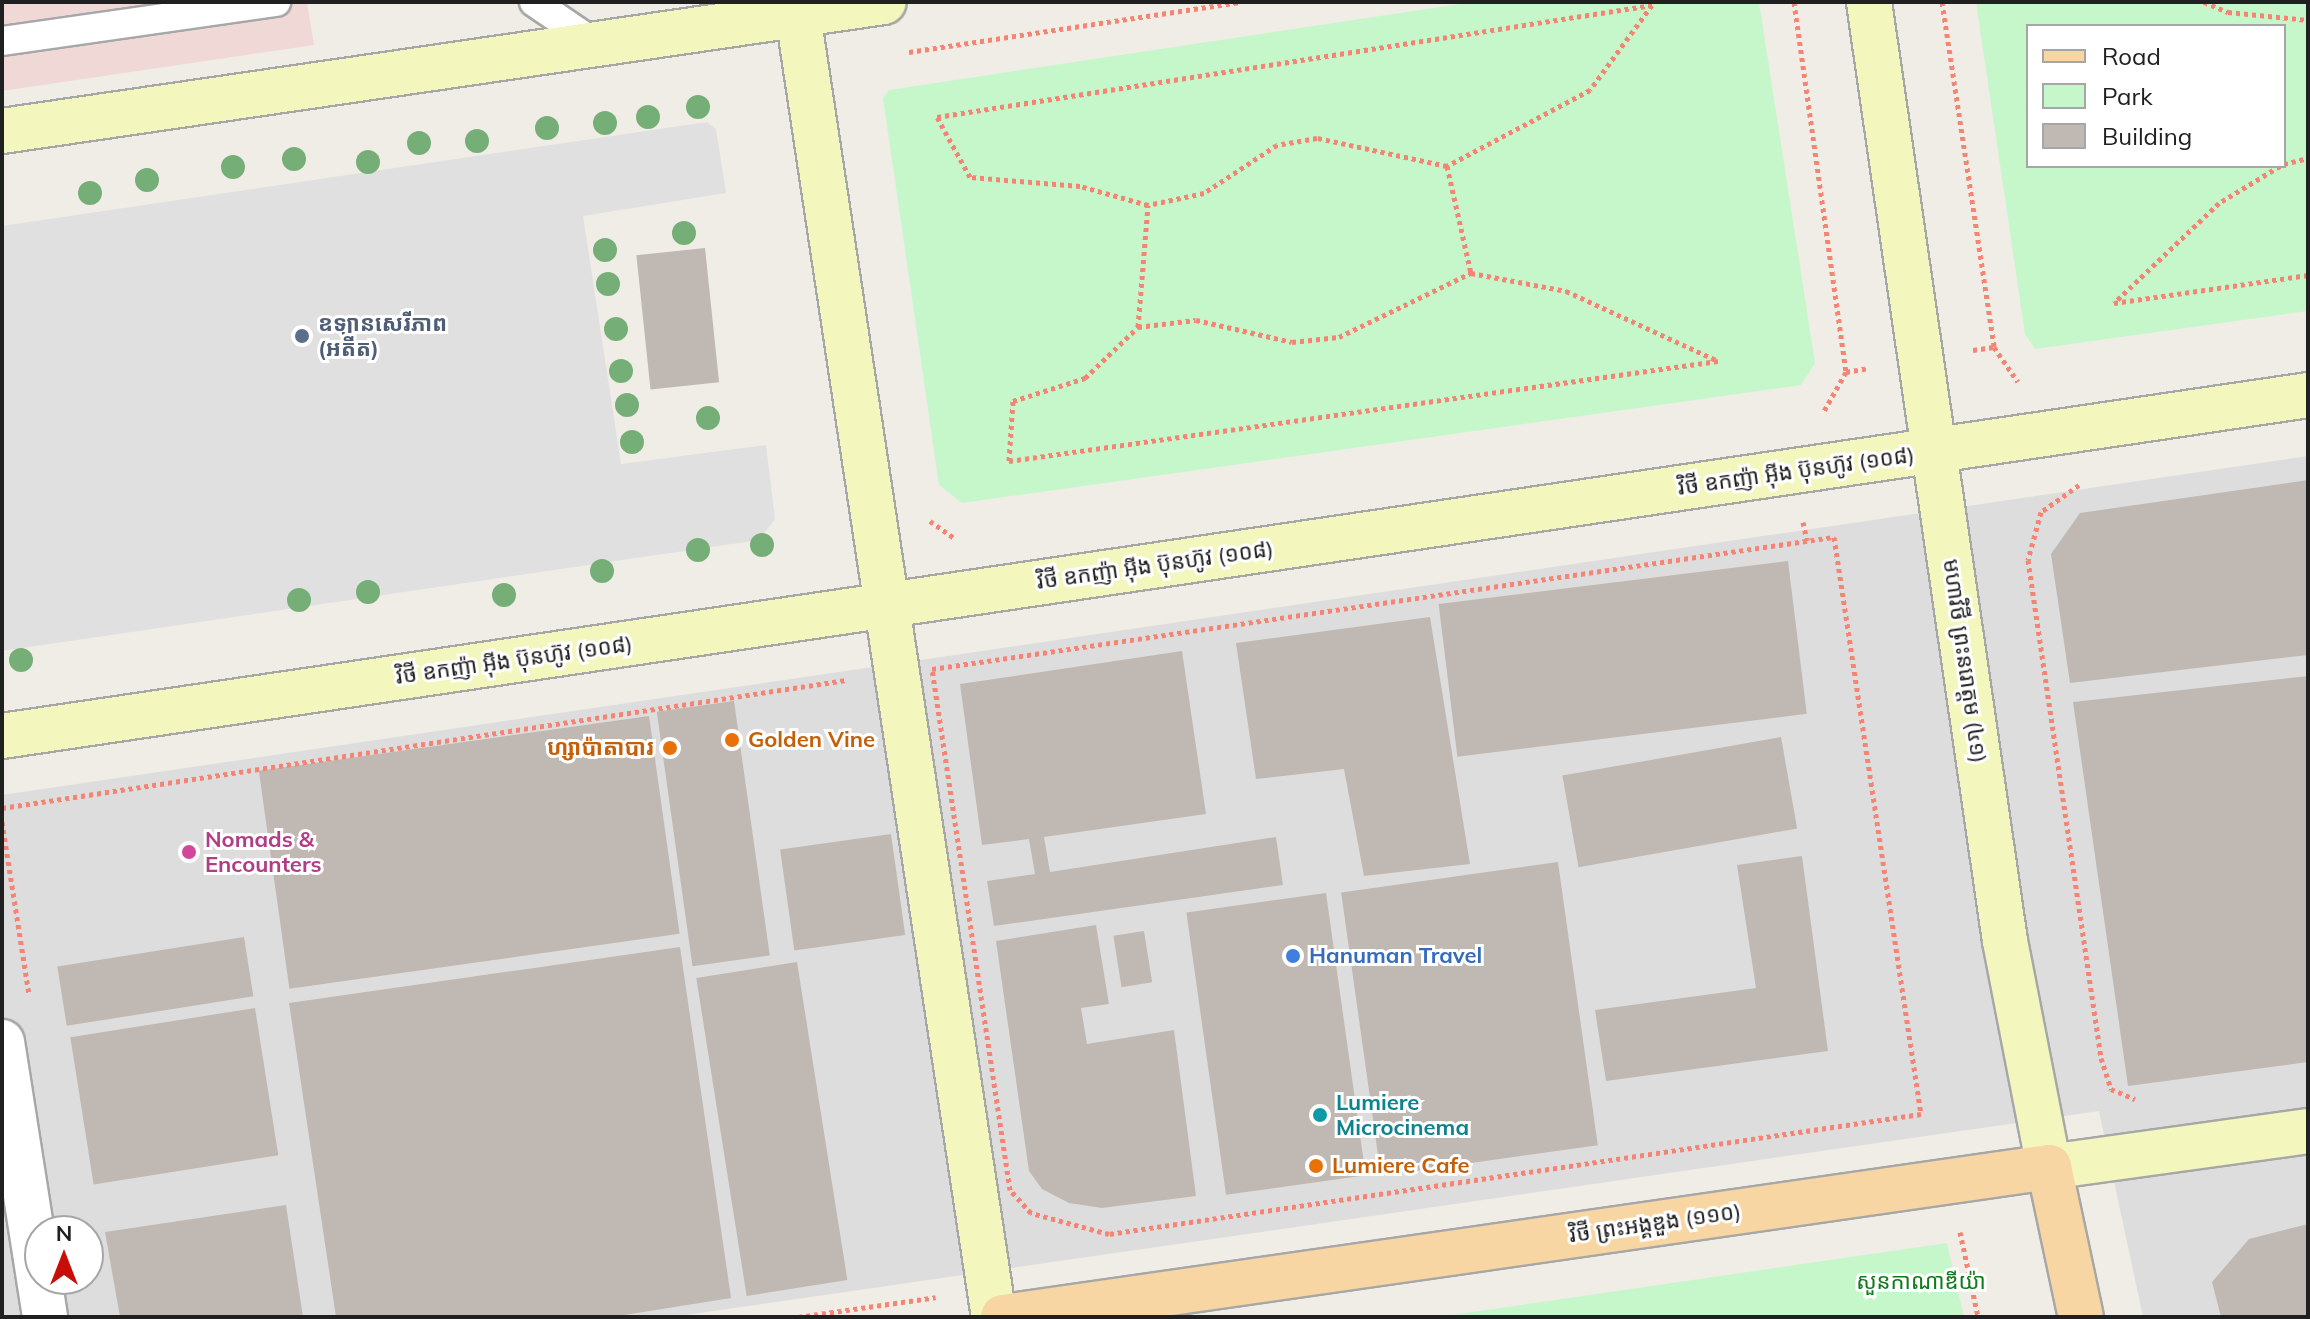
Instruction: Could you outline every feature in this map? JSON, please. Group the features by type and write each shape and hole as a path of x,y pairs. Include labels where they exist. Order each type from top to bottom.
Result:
{"main road":[{"name":"វិថី ព្រះអង្គឌួង (១១០)","path":"1003,1317 2049,1167"},
{"name":"មហាវិថី ព្រះនរោត្តម (៤១)","path":"2049,1167 2081,1317"}],"street":[{"path":"2,131 594,43 797,8 884,2"},
{"name":"មហាវិថី ព្រះនរោត្តម (៤១)","path":"1869,2 2005,941 2049,1167"},
{"path":"797,8 994,1317"},
{"name":"វិថី ឧកញ៉ា អ៊ីង ប៊ុនហ៊ូវ (១០៨)","path":"2,736 2308,395"},
{"path":"2,1042 45,1317"},
{"name":"វិថី ព្រះអង្គឌួង (១១០)","path":"2049,1167 2308,1131"}],"lane":[{"path":"2,41 276,2"},
{"path":"534,2 594,43"}],"path":[{"path":"900,53 1240,2"},
{"path":"1794,2 1846,372 1821,416"},
{"path":"1942,2 1994,347 2020,385"},
{"path":"2204,2 2228,12 2308,20"},
{"path":"1654,4 1590,90 1447,166 1317,138 1277,145 1204,193 1148,205 1080,186 970,177 937,117 1654,4"},
{"path":"2286,164 2308,158"},
{"path":"1447,166 1471,273"},
{"path":"2277,168 2219,203 2114,303 2308,275"},
{"path":"1138,327 1148,205"},
{"path":"1471,273 1566,291 1718,361 1009,461 1013,401 1085,378 1138,327 1196,320 1292,342 1339,337 1471,273"},
{"path":"2084,481 2041,512 2028,560 2101,1058"},
{"path":"1834,537 1921,1114 1109,1234 1031,1213 1010,1190 932,669 1834,537"},
{"path":"2,808 864,678"},
{"path":"1959,1229 1978,1317"},
{"path":"798,1317 941,1296"}],"shaded area":[{"path":"2,2 307,2 314,45 2,91"},
{"name":"ឧទ្យានសេរីភាព (អតីត)","path":"707,122 716,129 726,193 583,216 621,464 766,445 775,519 759,540 2,651 2,226"},
{"path":"2308,456 2308,1317 2143,1317 2099,1111 672,1317 2,1317 2,795"}],"green space":[{"path":"1473,2 1759,2 1815,363 1801,385 962,503 939,485 883,98 889,90"},
{"path":"1976,2 2308,2 2308,311 2035,349 2025,334"},
{"name":"សួនកាណាឌីយ៉ា","path":"1947,1243 1964,1317 1438,1317"}],"building":[{"path":"705,248 719,382 650,389 636,255"},
{"path":"2308,480 2308,655 2070,683 2051,554 2080,513"},
{"path":"1788,561 1807,714 1457,757 1439,604"},
{"path":"1430,617 1470,864 1364,876 1344,769 1256,779 1236,643"},
{"path":"1182,651 1206,814 1044,837 1050,872 1276,837 1283,885 994,926 987,881 1035,874 1029,839 982,845 960,684"},
{"path":"2308,676 2308,1062 2128,1086 2073,702"},
{"path":"734,701 770,955 693,966 657,712"},
{"path":"649,716 680,934 289,989 259,771"},
{"path":"1781,737 1797,829 1579,867 1562,776"},
{"path":"891,834 905,935 794,951 780,850"},
{"path":"1802,856 1828,1051 1606,1081 1595,1010 1756,988 1737,865"},
{"path":"1558,862 1598,1145 1381,1176 1341,892"},
{"path":"1326,893 1366,1175 1226,1195 1186,913"},
{"path":"1096,925 1109,1004 1081,1008 1087,1044 1174,1030 1196,1196 1102,1208 1069,1203 1042,1189 1029,1171 996,941"},
{"path":"1144,931 1152,982 1122,987 1113,936"},
{"path":"244,937 253,996 67,1026 57,967"},
{"path":"680,947 731,1298 612,1317 336,1317 289,1003"},
{"path":"797,962 847,1280 747,1296 696,978"},
{"path":"255,1008 278,1155 94,1184 70,1037"},
{"path":"286,1205 303,1317 120,1317 105,1232"},
{"path":"2308,1224 2308,1317 2221,1317 2212,1282 2249,1239"}],"place":[{"name":"ឧទ្យានសេរីភាព (អតីត)","path":"302,336"},
{"name":"Golden Vine","path":"732,740"},
{"name":"ហ្សាប៉ាតាបារ","path":"670,748"},
{"name":"Nomads & Encounters","path":"189,852"},
{"name":"Hanuman Travel","path":"1293,956"},
{"name":"Lumiere Microcinema","path":"1320,1115"},
{"name":"Lumiere Cafe","path":"1316,1166"}]}
